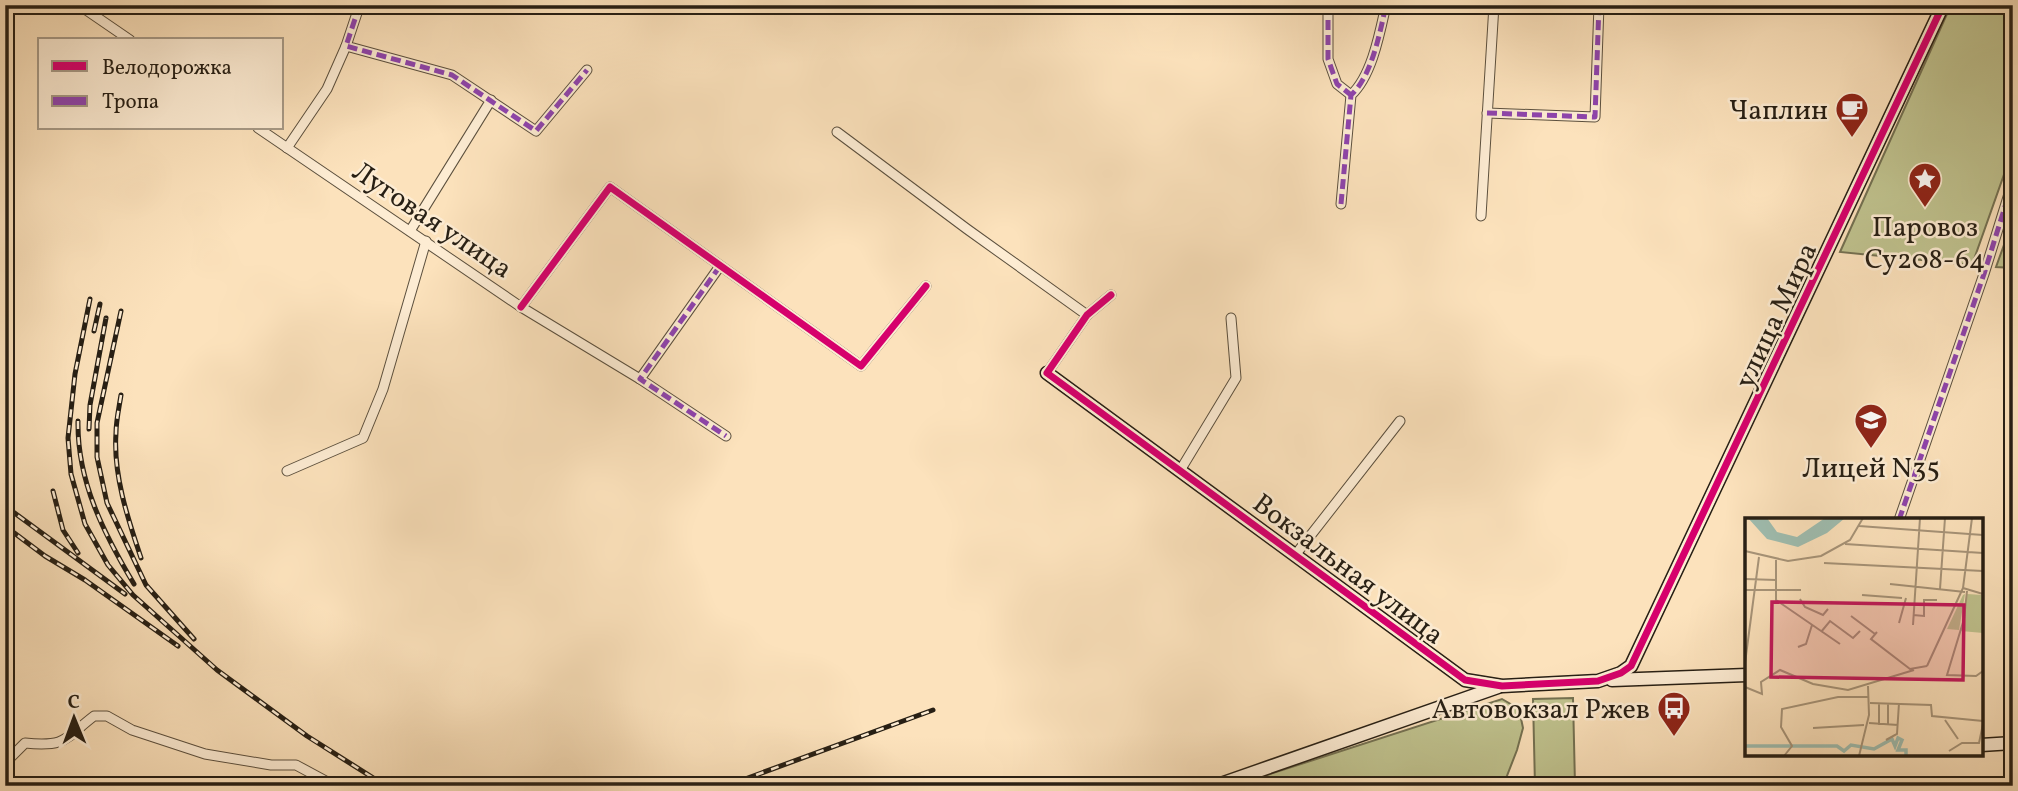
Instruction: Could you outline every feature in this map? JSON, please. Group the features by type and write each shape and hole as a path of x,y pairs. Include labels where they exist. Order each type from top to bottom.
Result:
{"street":[{"path":"79,5 127,38"},
{"path":"287,148 327,89 357,13 354,5"},
{"path":"1328,5 1328,59 1337,83 1351,95"},
{"path":"1340,204 1351,95 1360,87 1377,44 1386,5"},
{"path":"1481,216 1494,5"},
{"path":"1487,113 1595,117 1599,5"},
{"name":"улица Мира","path":"1643,641 1942,5"},
{"path":"346,46 452,75 536,131 587,70"},
{"path":"410,231 491,100"},
{"name":"Луговая улица","path":"261,130 521,306 726,436"},
{"path":"837,132 1087,315"},
{"path":"1900,518 1984,274 2013,181"},
{"path":"521,306 610,187 861,366 926,286"},
{"path":"287,471 363,438 383,389 426,241"},
{"path":"640,379 720,266"},
{"path":"1047,373 1087,315 1111,295"},
{"path":"1181,469 1236,378 1231,318"},
{"name":"Вокзальная улица","path":"1047,373 1465,680 1502,686 1598,681 1621,673 1631,666 1643,641"},
{"path":"1296,554 1400,421"},
{"path":"1643,641 1638,668 1643,675 1651,679"},
{"path":"1598,681 1745,675"},
{"path":"1215,786 1502,686"},
{"path":"5,763 26,743 62,743 94,716 107,716 132,730 205,754 271,765 296,765 335,786"},
{"path":"1983,744 2013,743"}],"green space":[{"path":"1951,5 2013,5 2013,149 1972,265 1840,252"},
{"path":"2013,220 2013,268 1996,267"},
{"path":"1573,698 1575,785 1535,786 1533,699"},
{"path":"1502,699 1519,709 1523,728 1503,786 1233,786"}],"railway":[{"path":"90,299 75,374 68,438 71,474 85,524 108,565 133,595 217,670 307,736 386,786"},
{"path":"94,331 100,304"},
{"path":"121,311 97,423 97,457 107,503 146,585 194,639"},
{"path":"89,429 90,405 106,318"},
{"path":"121,395 116,428 117,465 141,558"},
{"path":"78,421 87,486 112,546 134,584"},
{"path":"53,491 63,530 78,553"},
{"path":"5,506 125,594"},
{"path":"5,526 178,646"},
{"path":"726,786 933,710"}],"marked path":[{"path":"354,5 357,13 346,46 452,75 536,131 587,70"},
{"path":"1328,5 1328,59 1337,84 1351,95"},
{"path":"1341,204 1351,95 1370,65 1386,5"},
{"path":"1487,113 1595,117 1599,5"},
{"path":"1900,518 1984,274 2013,181"},
{"path":"720,266 640,379 726,436"}],"cycle path":[{"path":"1111,295 1087,315 1047,373 1465,680 1502,686 1598,681 1621,673 1631,666 1943,5"},
{"path":"521,307 610,187 861,366 926,286"}],"place":[{"name":"Чаплин","path":"1852,139"},
{"name":"Паровоз Су208-64","path":"1925,209"},
{"name":"Лицей N35","path":"1871,450"},
{"name":"Автовокзал Ржев","path":"1674,738"}]}
